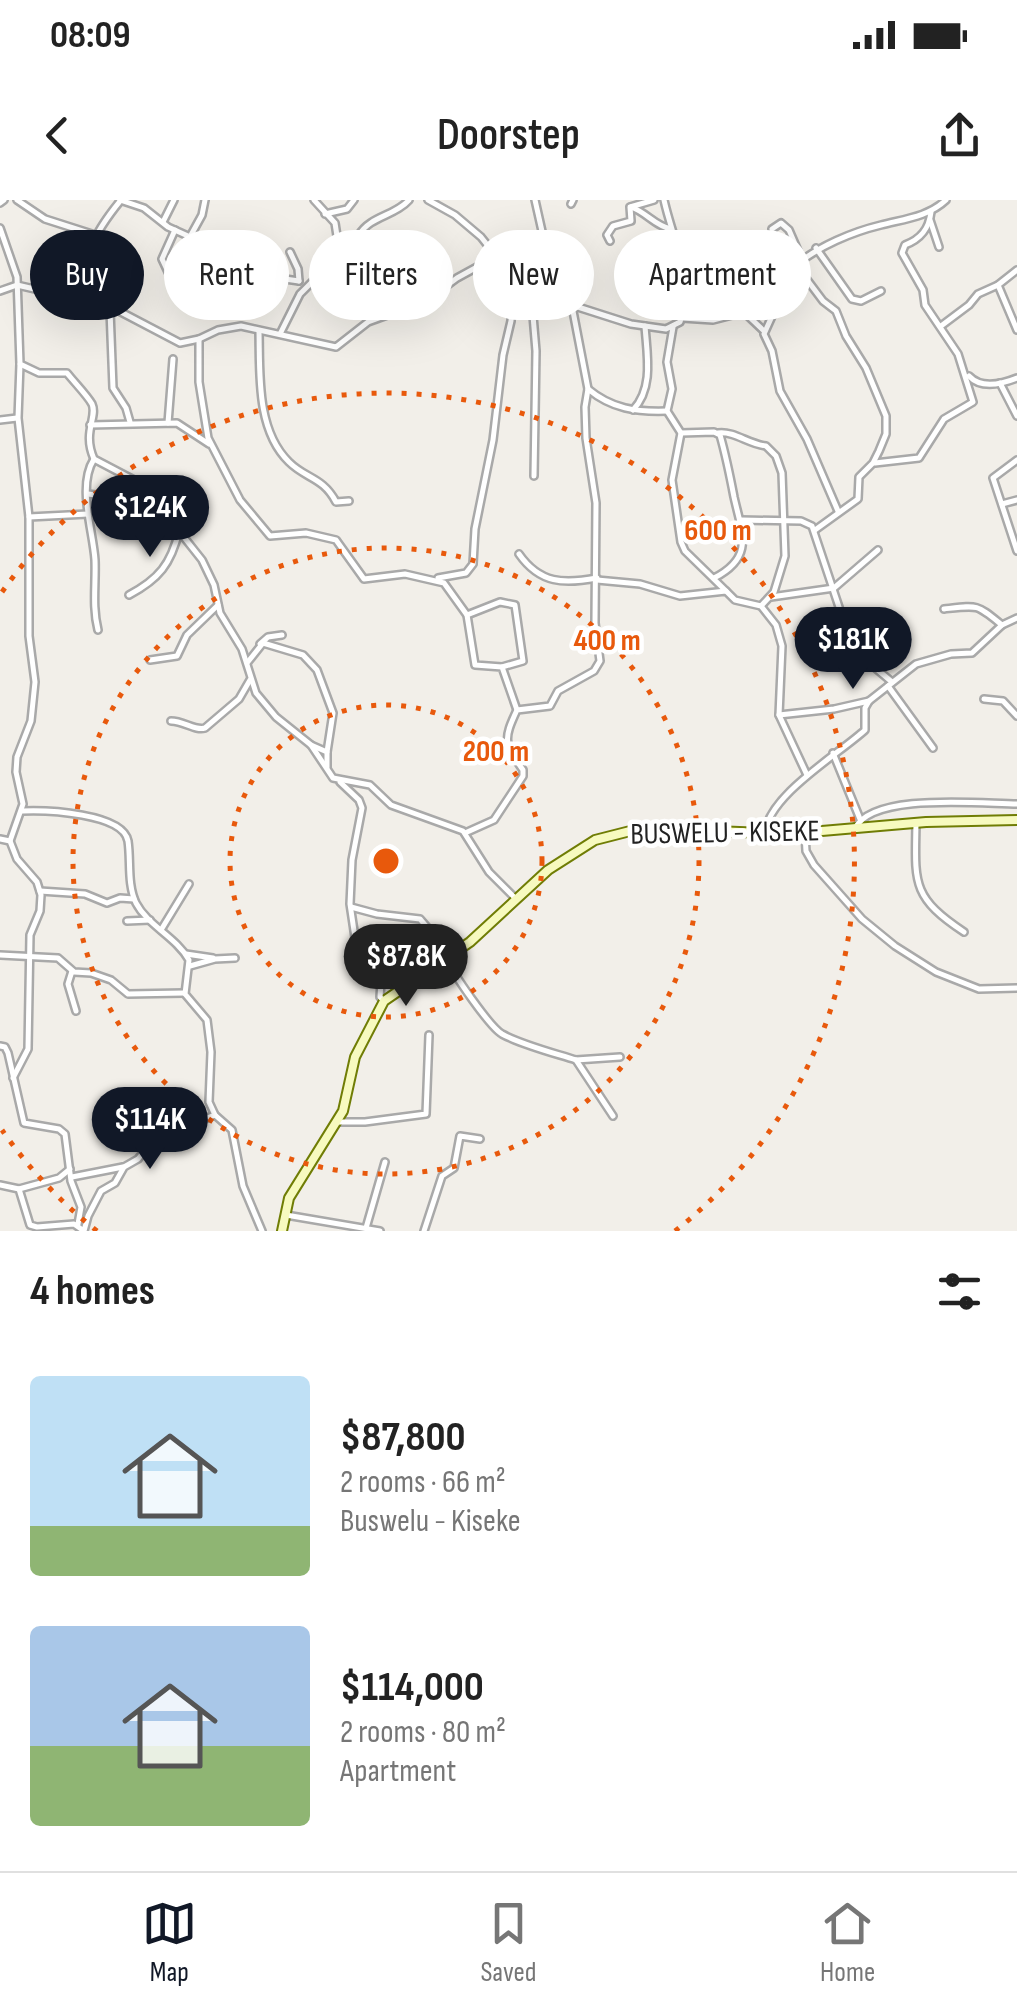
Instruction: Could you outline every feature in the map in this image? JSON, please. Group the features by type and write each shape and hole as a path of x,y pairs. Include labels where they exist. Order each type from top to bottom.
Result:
{"main road":[{"name":"BUSWELU - KISEKE","path":"282,1231 283,1215 296,1182 347,1101 354,1057 384,1001 449,957 548,870 595,840 642,828 805,834 916,823 1017,820"}],"street":[{"path":"17,200 46,218 81,230"},
{"path":"99,230 121,200 144,208 175,230"},
{"path":"163,222 174,200"},
{"path":"193,230 205,200"},
{"path":"314,200 335,223 337,236 342,239 359,235 364,226 396,212 409,200"},
{"path":"325,214 347,209 354,200"},
{"path":"428,200 473,231"},
{"path":"535,200 542,230"},
{"path":"630,207 654,200"},
{"path":"630,207 645,212 658,226 671,229 664,200"},
{"path":"874,464 919,458 944,420 970,406 972,394 964,370 925,305 923,290 902,251 904,245 920,236 946,200"},
{"path":"610,241 606,235 613,226 631,221 630,207"},
{"path":"931,216 939,248"},
{"path":"811,253 878,226 931,216"},
{"path":"772,229 781,223 788,230"},
{"path":"0,228 15,266 17,286 18,418 28,518 28,636 34,682 32,720 16,757 22,811 10,841 40,892 40,912 31,928 28,1049 14,1078"},
{"path":"816,248 852,300 861,301 881,291"},
{"path":"290,252 298,269 300,294"},
{"path":"941,326 978,294 1017,270"},
{"path":"289,279 299,281"},
{"path":"811,281 823,301 836,311 866,368 887,425 874,464 860,477 858,499 815,530"},
{"path":"998,285 1017,330"},
{"path":"0,291 17,286 30,289"},
{"path":"280,334 300,294 309,286"},
{"path":"594,312 645,326 672,327"},
{"path":"110,320 112,382 130,422"},
{"path":"134,320 200,349"},
{"path":"184,343 208,332 241,326 336,347 375,320"},
{"path":"199,339 200,382 210,445 240,500 265,534 277,538 306,533 336,540 364,580 405,574 435,579 458,577 471,570 473,564 475,529 509,320"},
{"path":"533,320 534,476"},
{"path":"517,710 550,706 558,691 598,666 596,503 586,438 588,389 575,320"},
{"path":"680,320 672,327 667,362 672,389 667,412 681,433 672,480 680,542 735,600 761,606 776,625 782,646 779,714 808,776"},
{"path":"753,320 764,330 780,391 807,439 838,511"},
{"path":"764,330 771,320"},
{"path":"632,410 642,400 648,382 645,326"},
{"path":"259,332 260,396 277,445 288,461 326,485 336,502 349,501"},
{"path":"168,423 173,359"},
{"path":"20,364 39,373 66,373 106,425"},
{"path":"964,370 977,384 1017,378"},
{"path":"1000,383 1017,416"},
{"path":"588,389 609,404 667,412"},
{"path":"94,412 87,438 94,459 89,469 88,514 98,630"},
{"path":"0,420 18,418"},
{"path":"90,425 178,423 210,445"},
{"path":"198,436 207,431"},
{"path":"714,578 731,569 744,542 718,432"},
{"path":"681,433 728,433 752,445 766,446 776,456 783,482 784,564 770,597 761,606"},
{"path":"94,459 149,490 159,506 168,510 179,532 180,540 160,575 129,594"},
{"path":"1017,460 994,475 1017,551"},
{"path":"88,494 111,497 120,487 138,485"},
{"path":"1002,504 1017,500"},
{"path":"28,518 88,514"},
{"path":"741,520 807,522 815,530 825,570 855,651 890,684 933,748"},
{"path":"180,540 202,560 261,700 276,718 310,745 327,752"},
{"path":"770,597 834,588 878,550"},
{"path":"519,554 545,579 563,583 597,579 640,584 680,596 726,591"},
{"path":"435,579 450,589 466,615 475,665 502,667 524,661 515,605 500,602 466,615"},
{"path":"150,660 176,656 187,635 218,605"},
{"path":"944,609 981,608 1002,625"},
{"path":"779,714 834,709 868,700 912,666 926,660 972,654 1002,625 1017,618"},
{"path":"247,664 268,637 282,634"},
{"path":"260,644 303,655 317,670 333,713 326,770"},
{"path":"466,834 494,820 523,776 506,739 517,710 502,667"},
{"path":"172,721 182,721 198,730 206,728 238,699 250,680"},
{"path":"984,699 1003,701 1017,716"},
{"path":"765,834 769,814 813,768 865,730 868,700"},
{"path":"310,745 326,770 359,800 362,808 352,860 350,907 359,970 371,981 381,982 380,997 384,1001"},
{"path":"833,753 860,819"},
{"path":"338,779 370,785 391,804 466,834 489,872 516,899"},
{"path":"855,829 860,819 887,809 942,801 1017,804"},
{"path":"22,811 84,816 118,824 127,837 135,900 186,954 190,966 184,994 208,1024 208,1096 215,1115 232,1130 243,1186 262,1231"},
{"path":"916,823 915,867 920,892 964,932"},
{"path":"805,834 806,852 814,865 862,920 895,946 936,972 979,989 1017,988"},
{"path":"0,838 10,841"},
{"path":"161,930 189,884"},
{"path":"40,892 85,894 107,903 120,898 135,900"},
{"path":"350,907 420,919 449,957 460,985 498,1032 576,1060 620,1057"},
{"path":"127,921 150,920"},
{"path":"0,954 58,958 72,970 97,974 128,994 184,994"},
{"path":"186,954 215,959"},
{"path":"190,966 234,958"},
{"path":"72,970 68,984 76,1011"},
{"path":"336,1122 350,1124 426,1114 429,1034"},
{"path":"0,1046 8,1052 24,1122 64,1132 80,1207 78,1224 84,1231 101,1192 115,1183 124,1166"},
{"path":"576,1060 613,1116"},
{"path":"0,1186 19,1189 71,1173 124,1166 170,1132 215,1115"},
{"path":"424,1231 442,1176 454,1168 460,1136 480,1140"},
{"path":"366,1228 385,1162"},
{"path":"19,1189 30,1225 46,1229 78,1224"},
{"path":"283,1215 380,1231"}]}
